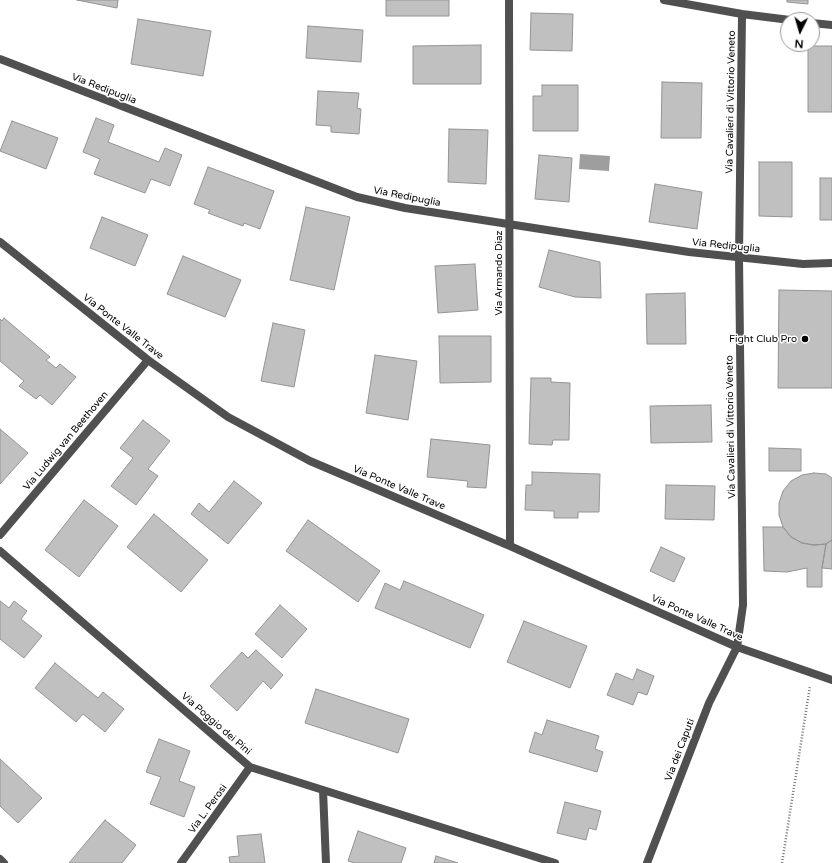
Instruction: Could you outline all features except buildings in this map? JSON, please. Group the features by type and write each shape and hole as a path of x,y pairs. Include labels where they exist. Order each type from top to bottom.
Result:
{"street":[{"name":"Via Armando Diaz","path":"509,0 510,546"},
{"path":"664,0 742,14 780,19"},
{"name":"Via Cavalieri di Vittorio Veneto","path":"737,647 742,605 739,257 742,14"},
{"path":"820,24 832,25"},
{"name":"Via Redipuglia","path":"0,59 357,197 405,208 689,252 804,264 832,263"},
{"name":"Via Ponte Valle Trave","path":"0,242 148,360 228,416 310,461 510,546 737,647 832,680"},
{"name":"Via Ludwig van Beethoven","path":"0,535 148,360"},
{"name":"Via Poggio dei Pini","path":"0,551 250,767 555,863"},
{"name":"Via dei Caputi","path":"647,863 709,702 737,647"},
{"name":"Via L. Perosi","path":"182,863 250,767"},
{"path":"323,790 326,863"},
{"path":"0,859 4,863"}],"path":[{"path":"782,863 812,673"}],"shaded area":[{"path":"580,154 610,156 609,171 579,169"}],"place":[{"name":"Fight Club Pro","path":"805,339"}]}
